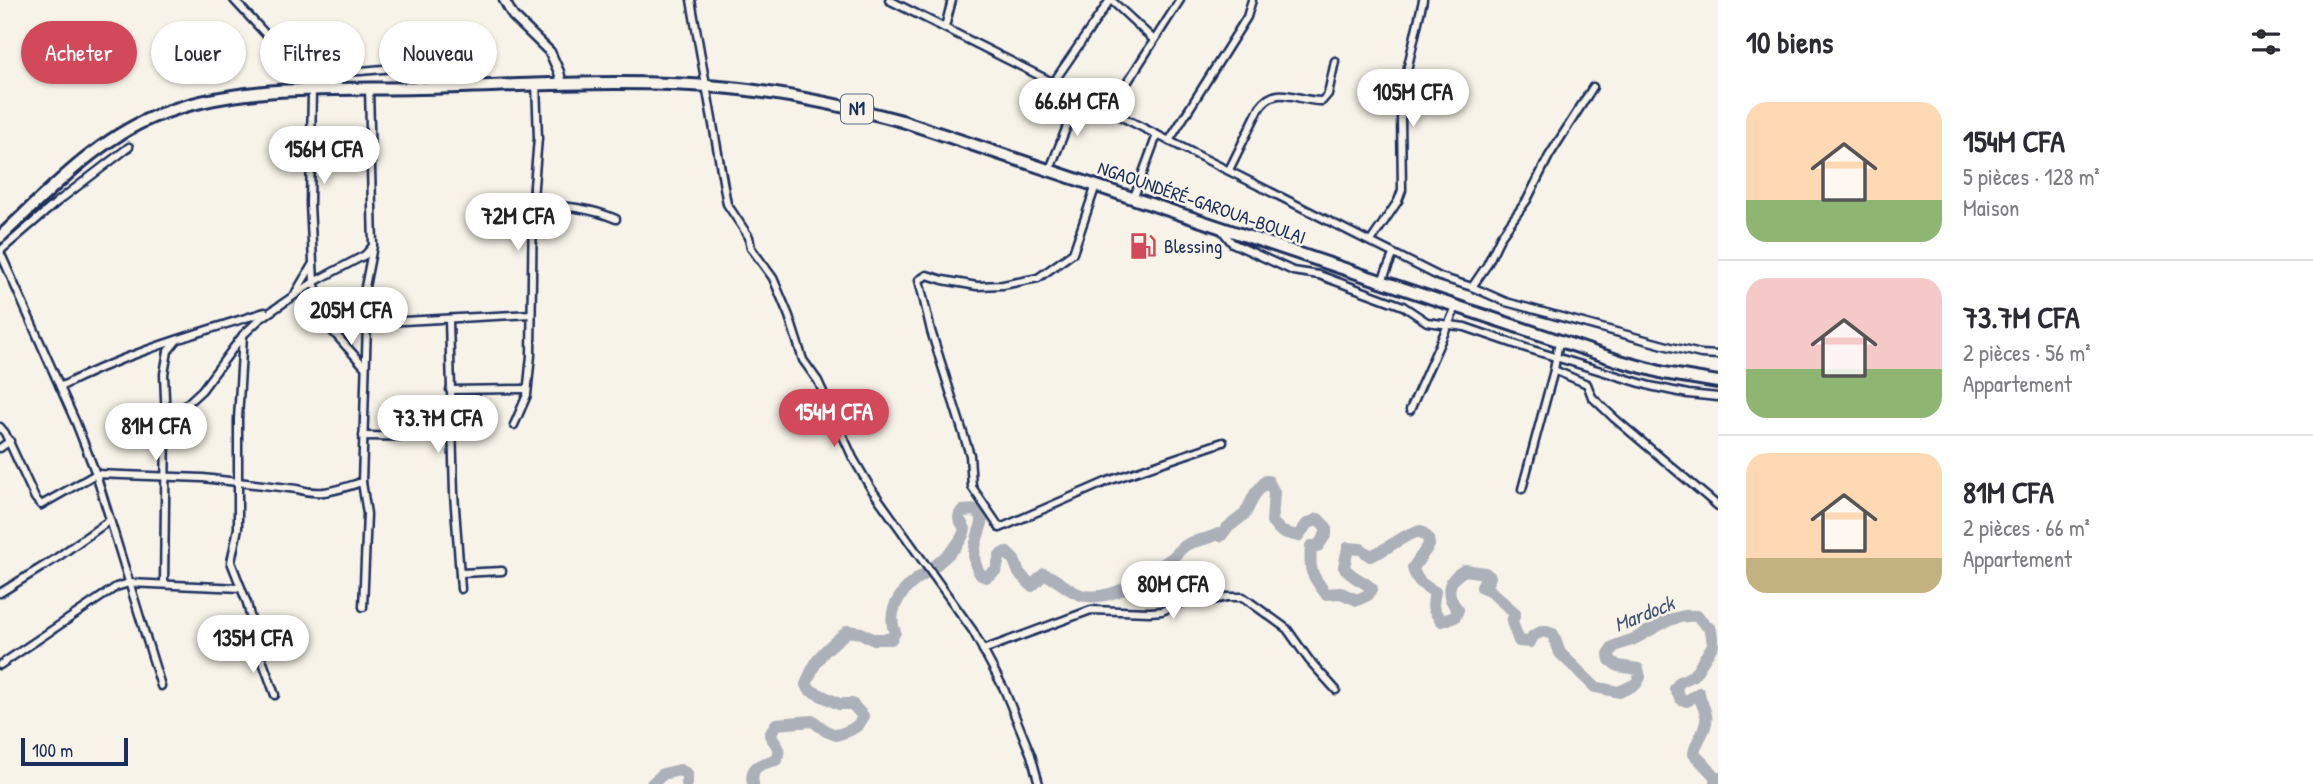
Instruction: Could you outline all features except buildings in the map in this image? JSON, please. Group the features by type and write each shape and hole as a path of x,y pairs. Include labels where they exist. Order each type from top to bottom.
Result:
{"highway":[{"name":"NGAOUNDÉRÉ-GAROUA-BOULAI","path":"0,237 88,158 120,134 152,118 191,104 227,97 312,91 536,83 706,86 850,107 915,124 1559,341 1664,373 1718,382"}],"street":[{"path":"234,0 285,55 306,73 405,67 422,88"},
{"path":"504,0 513,16 528,33 550,52 562,84"},
{"path":"691,0 727,204 749,237 751,248 773,278 803,360 818,381 853,458 973,631 1004,689 1031,755 1039,784"},
{"path":"889,0 1440,277 1506,302 1671,347 1718,355"},
{"path":"945,27 952,0"},
{"path":"1053,83 1110,0 1154,40"},
{"path":"1109,111 1180,0"},
{"path":"1169,141 1247,17 1252,0"},
{"path":"1371,241 1398,201 1402,190 1401,114 1410,55 1423,0"},
{"path":"1229,170 1260,107 1268,98 1277,94 1322,101 1328,94 1335,61"},
{"path":"514,425 527,389 531,355 533,204 538,138 536,83"},
{"path":"1472,287 1488,265 1501,236 1527,200 1549,156 1593,87"},
{"path":"362,607 367,514 362,482 367,323 365,287 373,246 369,89"},
{"path":"312,91 310,204 314,282 328,326 364,366"},
{"path":"1049,169 1079,96"},
{"path":"1134,197 1157,135"},
{"path":"129,147 57,202 0,251 96,474 161,686"},
{"path":"1096,185 1073,253 1038,278 1003,285 977,286 927,275 919,280 931,331 970,455 972,487 1000,527 1108,481 1223,442"},
{"path":"533,204 572,207 599,212 616,219"},
{"path":"1220,226 1232,243 1293,271 1319,275 1402,306 1427,322 1465,327 1650,386 1718,397"},
{"path":"166,424 202,390 243,335 260,319 314,282 365,255 373,246"},
{"path":"1382,281 1393,255"},
{"path":"293,297 313,263"},
{"path":"1410,410 1456,307"},
{"path":"60,387 78,377 177,340 275,309"},
{"path":"367,323 531,314"},
{"path":"449,320 451,437 461,589"},
{"path":"243,335 238,419 237,528 231,562 275,695"},
{"path":"164,584 164,374 167,351 177,340"},
{"path":"1522,489 1554,370 1559,341"},
{"path":"1554,370 1587,384 1592,397 1614,418 1718,506"},
{"path":"450,390 527,389"},
{"path":"0,427 10,441 35,498 41,505 96,474 238,482 297,489 311,494 334,492 362,482"},
{"path":"363,436 451,437"},
{"path":"0,447 10,441"},
{"path":"0,593 110,520"},
{"path":"461,573 502,571"},
{"path":"0,665 116,587 129,583 241,588"},
{"path":"983,650 1091,610 1162,611 1195,600 1203,602 1243,597 1287,629 1309,660 1336,690"}],"waterway":[{"name":"Mardock","path":"935,566 963,535 965,529 959,519 962,511 976,510 983,519 974,554 981,575 986,577 996,570 1000,555 1006,552 1014,560 1019,573 1032,586 1044,574 1081,595 1117,592 1141,580 1188,544 1218,534 1221,536 1245,514 1255,494 1268,481 1274,492 1272,522 1282,532 1298,536 1307,524 1318,519 1326,527 1326,534 1318,546 1311,546 1310,561 1314,577 1326,594 1341,593 1357,600 1368,595 1372,589 1344,567 1348,548 1361,549 1370,556 1408,535 1421,531 1428,538 1429,545 1413,568 1421,583 1435,592 1433,608 1442,621 1455,617 1458,610 1449,593 1454,578 1465,570 1485,573 1490,577 1482,587 1515,613 1512,622 1519,641 1530,642 1533,636 1543,631 1553,634 1560,653 1595,687 1619,692 1636,684 1640,677 1638,669 1618,666 1610,660 1609,654 1613,647 1672,619 1697,616 1711,630 1713,645 1694,675 1680,682 1675,689 1681,699 1687,701 1699,693 1706,720 1694,754 1715,776 1715,782 1718,782"},
{"name":"Mardock","path":"753,784 755,769 776,760 778,756 778,747 770,735 776,724 813,721 836,735 859,724 863,716 852,704 839,704 810,690 806,685 810,675 822,654 848,631 861,633 872,639 891,639 895,632 893,615 899,598 910,584 925,574"},
{"name":"Mardock","path":"652,784 663,774 680,770 687,774 687,784"}],"place":[{"name":"Blessing","path":"1143,246"}]}
